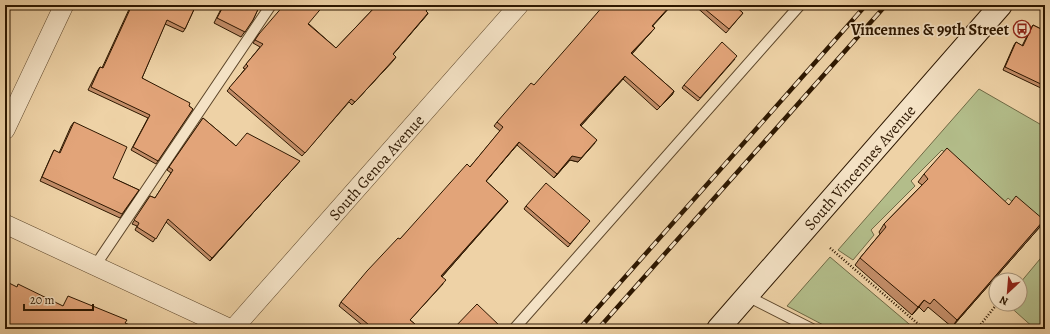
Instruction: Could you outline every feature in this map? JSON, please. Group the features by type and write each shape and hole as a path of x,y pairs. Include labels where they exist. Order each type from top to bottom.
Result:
{"main road":[{"name":"South Vincennes Avenue","path":"718,329 1001,5"}],"street":[{"path":"5,130 64,5"},
{"name":"South Genoa Avenue","path":"232,329 519,5"},
{"path":"5,224 232,329"}],"lane":[{"path":"96,266 271,5"},
{"path":"514,329 800,5"},
{"path":"747,296 812,329"}],"path":[{"path":"830,248 924,329"},
{"path":"977,329 991,312"}],"green space":[{"path":"979,89 1045,127 1045,230 1008,198 1003,204 942,150 911,181 915,186 871,230 874,235 853,260 838,250"},
{"path":"1045,253 1045,327 1035,329 1016,312 1028,312 1028,273"},
{"path":"830,257 915,329 831,329 787,306"}],"building":[{"path":"5,5 9,5 5,12"},
{"path":"132,5 196,5 185,29 167,20 142,78 190,103 189,106 193,109 158,161 133,147 150,115 91,87 100,67 103,68"},
{"path":"224,5 260,5 245,32 217,18"},
{"path":"284,5 324,5 308,24 336,48 377,5 431,5 426,11 428,13 393,54 396,57 355,102 351,99 305,153 229,88 248,66 246,64 263,44 255,40"},
{"path":"604,5 671,5 652,26 655,28 631,53 674,91 660,107 625,76 580,125 597,140 581,158 572,156 557,174 519,142 486,181 508,201 441,276 446,280 410,320 421,329 374,329 341,302 367,271 398,238 400,239 467,164 470,167 503,127 497,122 531,83 534,85"},
{"path":"700,5 734,5 743,13 729,29"},
{"path":"1033,25 1045,31 1045,86 1005,67 1016,42 1023,46"},
{"path":"722,42 737,56 700,98 684,85"},
{"path":"203,118 236,146 247,133 300,161 212,258 168,219 156,239 137,227 139,223 134,220 150,196 155,198 173,170 169,167"},
{"path":"74,122 127,147 113,178 139,190 122,214 42,177 54,150 60,153"},
{"path":"947,148 1009,205 1016,196 1044,220 999,272 988,272 988,284 957,320 934,299 930,304 924,300 918,307 860,258 886,227 884,224 928,179 924,174"},
{"path":"546,183 590,221 570,244 526,206"},
{"path":"5,281 17,287 18,284 63,306 68,296 127,320 125,323 139,329 5,329"},
{"path":"477,304 501,327 499,329 453,329"}],"railway":[{"path":"579,329 866,5"},
{"path":"598,329 886,5"}],"place":[{"name":"Vincennes & 99th Street","path":"1022,29"}]}
